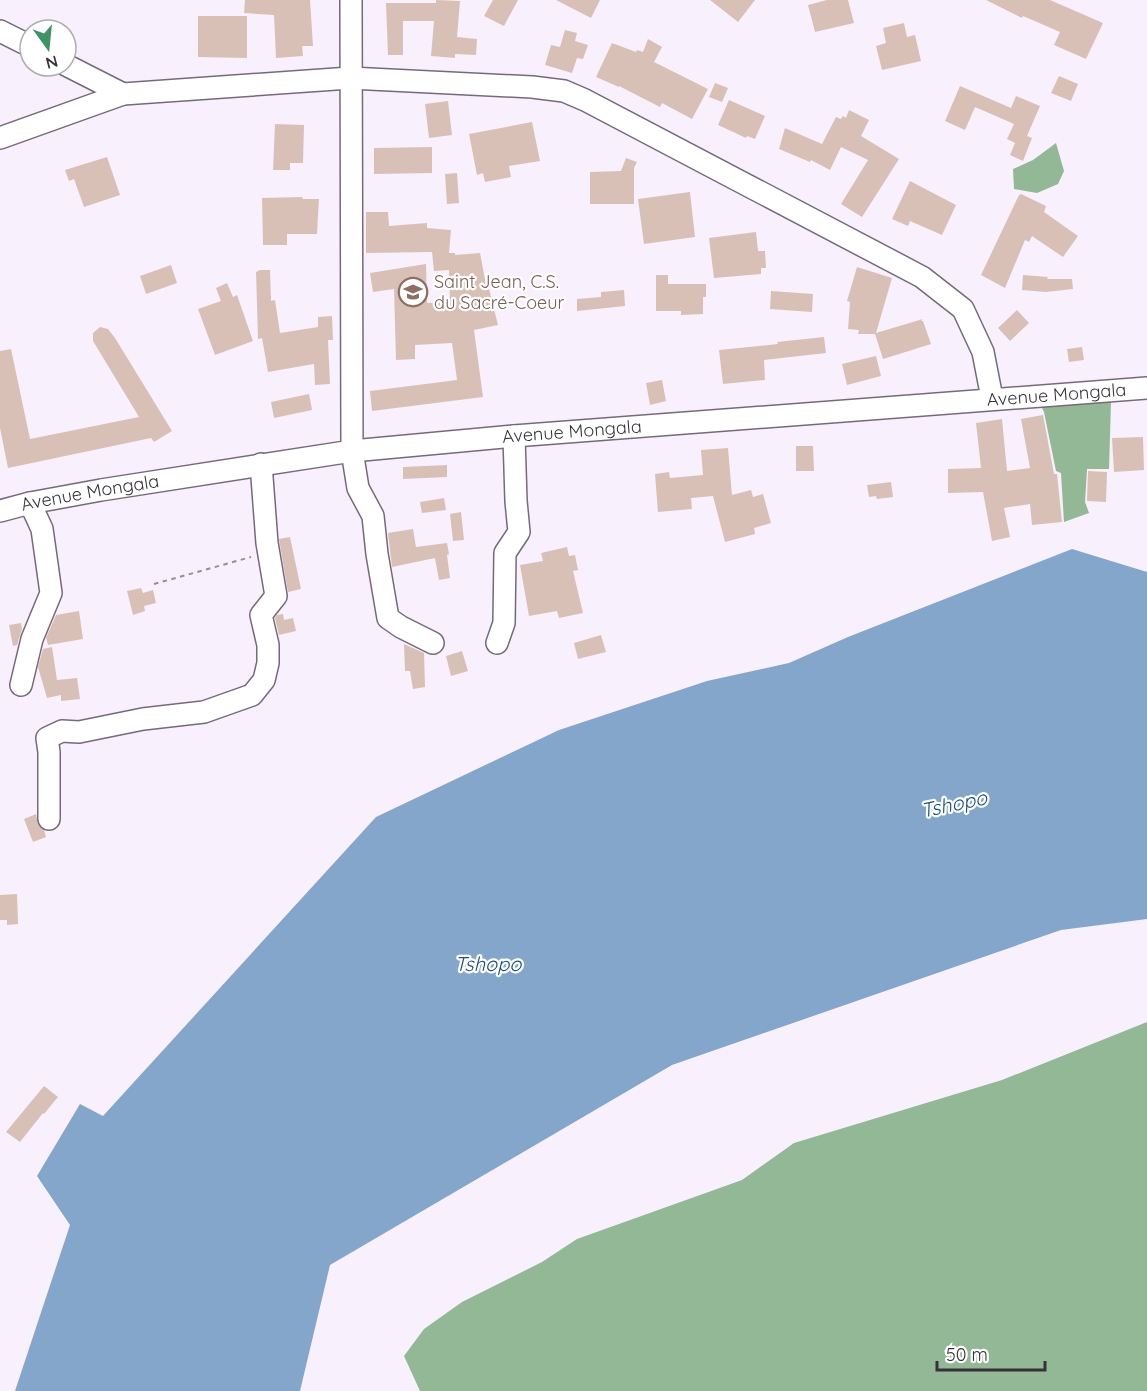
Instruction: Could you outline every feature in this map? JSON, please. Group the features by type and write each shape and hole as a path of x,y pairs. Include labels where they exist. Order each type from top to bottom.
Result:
{"street":[{"path":"351,0 352,450 358,488 373,516 388,618 433,643"},
{"path":"0,31 18,40"},
{"path":"78,71 123,94"},
{"path":"0,138 123,94 350,78 532,87 564,91 922,277 963,309 983,352 992,398"},
{"name":"Avenue Mongala","path":"0,511 30,503 352,450 992,398 1147,388"},
{"path":"497,643 504,623 505,553 519,532 514,436"},
{"path":"49,819 47,738 62,731 79,732 142,719 204,712 252,696 264,680 268,663 268,645 261,615 276,596 268,552 261,464"},
{"path":"21,685 32,639 51,593 42,529 30,503"}],"path":[{"path":"154,584 268,552"}],"green space":[{"path":"1056,143 1064,171 1058,184 1037,193 1014,189 1013,169 1033,160"},
{"path":"1039,402 1111,402 1109,469 1087,469 1085,502 1089,513 1064,522 1061,473 1056,471 1044,412"},
{"path":"1147,1022 1147,1391 420,1391 404,1356 424,1329 462,1302 542,1262 577,1239 742,1180 794,1143 1002,1080"}],"water":[{"name":"Tshopo","path":"1072,549 1147,572 1147,919 1061,930 672,1065 330,1265 300,1391 15,1391 70,1225 37,1176 80,1104 103,1116 376,817 559,730 707,681 789,663 848,637"}],"building":[{"path":"245,0 310,0 313,46 302,46 303,56 276,58 274,15 244,13"},
{"path":"436,0 460,1 457,37 477,39 476,55 455,54 455,58 431,56 434,21 403,21 403,55 388,55 386,3 436,3"},
{"path":"493,0 518,0 504,26 484,16"},
{"path":"556,0 600,0 591,18"},
{"path":"710,0 755,0 738,22"},
{"path":"827,0 848,0 854,23 815,32 808,5"},
{"path":"986,0 1050,0 1103,23 1086,59 1054,45 1060,32 1023,16 1022,18"},
{"path":"198,16 247,16 247,58 198,57"},
{"path":"904,23 907,37 915,35 921,61 882,70 876,46 886,43 883,28"},
{"path":"565,30 577,33 575,41 588,45 583,59 577,58 572,73 545,65 551,45 560,47"},
{"path":"648,39 662,47 654,62 708,89 692,119 662,103 660,107 596,77 612,43 636,52 637,50 643,52"},
{"path":"1059,76 1078,84 1071,101 1051,93"},
{"path":"715,83 728,88 722,102 709,97"},
{"path":"960,86 1011,108 1016,96 1040,106 1027,136 1032,138 1023,161 1010,155 1015,143 1007,139 1014,124 975,107 965,130 945,121"},
{"path":"729,100 765,116 755,139 747,136 746,138 718,125"},
{"path":"448,101 452,135 429,138 425,104"},
{"path":"849,110 869,120 861,136 899,159 862,217 841,204 868,160 841,147 830,170 811,160 810,162 779,149 785,128 822,144 836,117 846,118"},
{"path":"532,122 540,161 509,166 511,177 485,182 483,173 477,175 469,134"},
{"path":"275,124 304,125 303,163 290,163 290,170 273,170"},
{"path":"432,147 432,173 374,174 374,148"},
{"path":"107,157 120,195 84,207 74,179 69,181 65,170"},
{"path":"626,158 637,162 634,168 634,204 590,204 590,172 621,171"},
{"path":"457,173 459,203 447,204 445,174"},
{"path":"910,181 956,205 942,235 910,221 908,226 892,219"},
{"path":"690,192 695,237 644,244 638,199"},
{"path":"1021,194 1046,206 1044,212 1078,236 1063,257 1032,236 1029,242 1025,240 1005,288 981,275"},
{"path":"302,197 303,199 319,199 317,234 287,234 287,245 263,245 262,198"},
{"path":"366,212 388,212 389,226 427,223 427,228 451,230 449,253 455,253 455,255 480,253 487,290 489,289 498,325 474,330 483,397 372,411 370,391 457,380 452,343 415,345 415,359 396,360 394,289 373,292 370,273 426,264 427,303 450,302 449,270 434,271 432,252 366,253"},
{"path":"756,232 758,251 765,251 766,268 761,268 761,274 714,278 709,238"},
{"path":"171,265 177,283 146,294 140,276"},
{"path":"857,267 892,278 876,333 923,319 921,321 923,321 931,344 883,359 875,334 858,334 859,330 848,329 850,302 847,301"},
{"path":"270,270 271,301 275,300 280,333 318,327 318,317 332,316 333,340 328,340 330,384 315,385 314,364 268,372 262,338 258,339 256,272"},
{"path":"656,275 668,275 668,284 706,284 703,314 681,315 681,311 656,311"},
{"path":"1023,275 1048,277 1047,279 1072,279 1073,289 1046,292 1022,290"},
{"path":"227,283 233,297 237,295 253,341 215,355 198,309 221,301 216,288"},
{"path":"624,290 625,306 577,311 577,299 601,297 601,292"},
{"path":"771,291 813,294 812,312 770,309"},
{"path":"1017,310 1029,323 1010,341 998,328"},
{"path":"100,327 108,329 115,338 172,431 154,442 151,438 8,468 0,428 0,351 11,349 30,439 139,417 93,341 93,333"},
{"path":"824,337 826,353 764,360 765,380 723,384 719,350"},
{"path":"1082,347 1084,360 1069,362 1067,349"},
{"path":"876,356 881,376 847,385 842,364"},
{"path":"662,380 666,401 650,405 646,383"},
{"path":"309,394 312,410 274,418 271,402"},
{"path":"1043,415 1054,474 1057,474 1062,522 1032,525 1030,504 1004,508 1010,537 992,541 983,492 948,493 948,469 981,468 976,423 1002,419 1007,471 1030,468 1021,419"},
{"path":"1143,437 1144,470 1114,472 1112,438"},
{"path":"796,446 813,446 814,471 796,471"},
{"path":"728,448 732,495 751,490 753,497 763,494 771,523 754,528 755,534 725,542 713,496 691,498 692,509 658,512 655,474 669,472 670,478 703,475 701,450"},
{"path":"447,465 447,477 403,479 403,467"},
{"path":"1088,471 1107,472 1106,502 1087,501"},
{"path":"891,482 893,497 877,499 876,496 869,497 867,485"},
{"path":"444,498 446,510 422,513 420,502"},
{"path":"461,512 464,540 453,541 450,514"},
{"path":"413,529 416,547 447,543 450,578 439,580 435,558 392,567 388,533"},
{"path":"290,537 301,589 288,592 279,539"},
{"path":"567,547 569,556 575,555 578,570 573,571 583,613 559,618 557,611 529,616 520,565 543,561 541,553"},
{"path":"141,588 143,593 153,590 156,603 144,606 145,611 133,615 127,591"},
{"path":"79,611 83,639 48,645 46,638 56,615"},
{"path":"283,614 284,620 293,618 296,631 279,635 275,618"},
{"path":"21,623 22,629 17,645 13,646 9,625"},
{"path":"601,635 606,652 578,659 574,643"},
{"path":"404,644 424,653 425,687 413,689 410,671 405,671"},
{"path":"52,647 57,680 77,678 80,699 61,701 61,695 47,698 38,667 43,649"},
{"path":"462,651 468,671 451,676 446,656"},
{"path":"36,814 38,825 44,830 46,837 33,842 24,819"},
{"path":"17,894 18,924 7,925 7,920 0,920 0,895"},
{"path":"44,1086 58,1097 20,1142 6,1132"}],"place":[{"name":"Saint Jean, C.S. du Sacré-Coeur","path":"413,292"}]}
